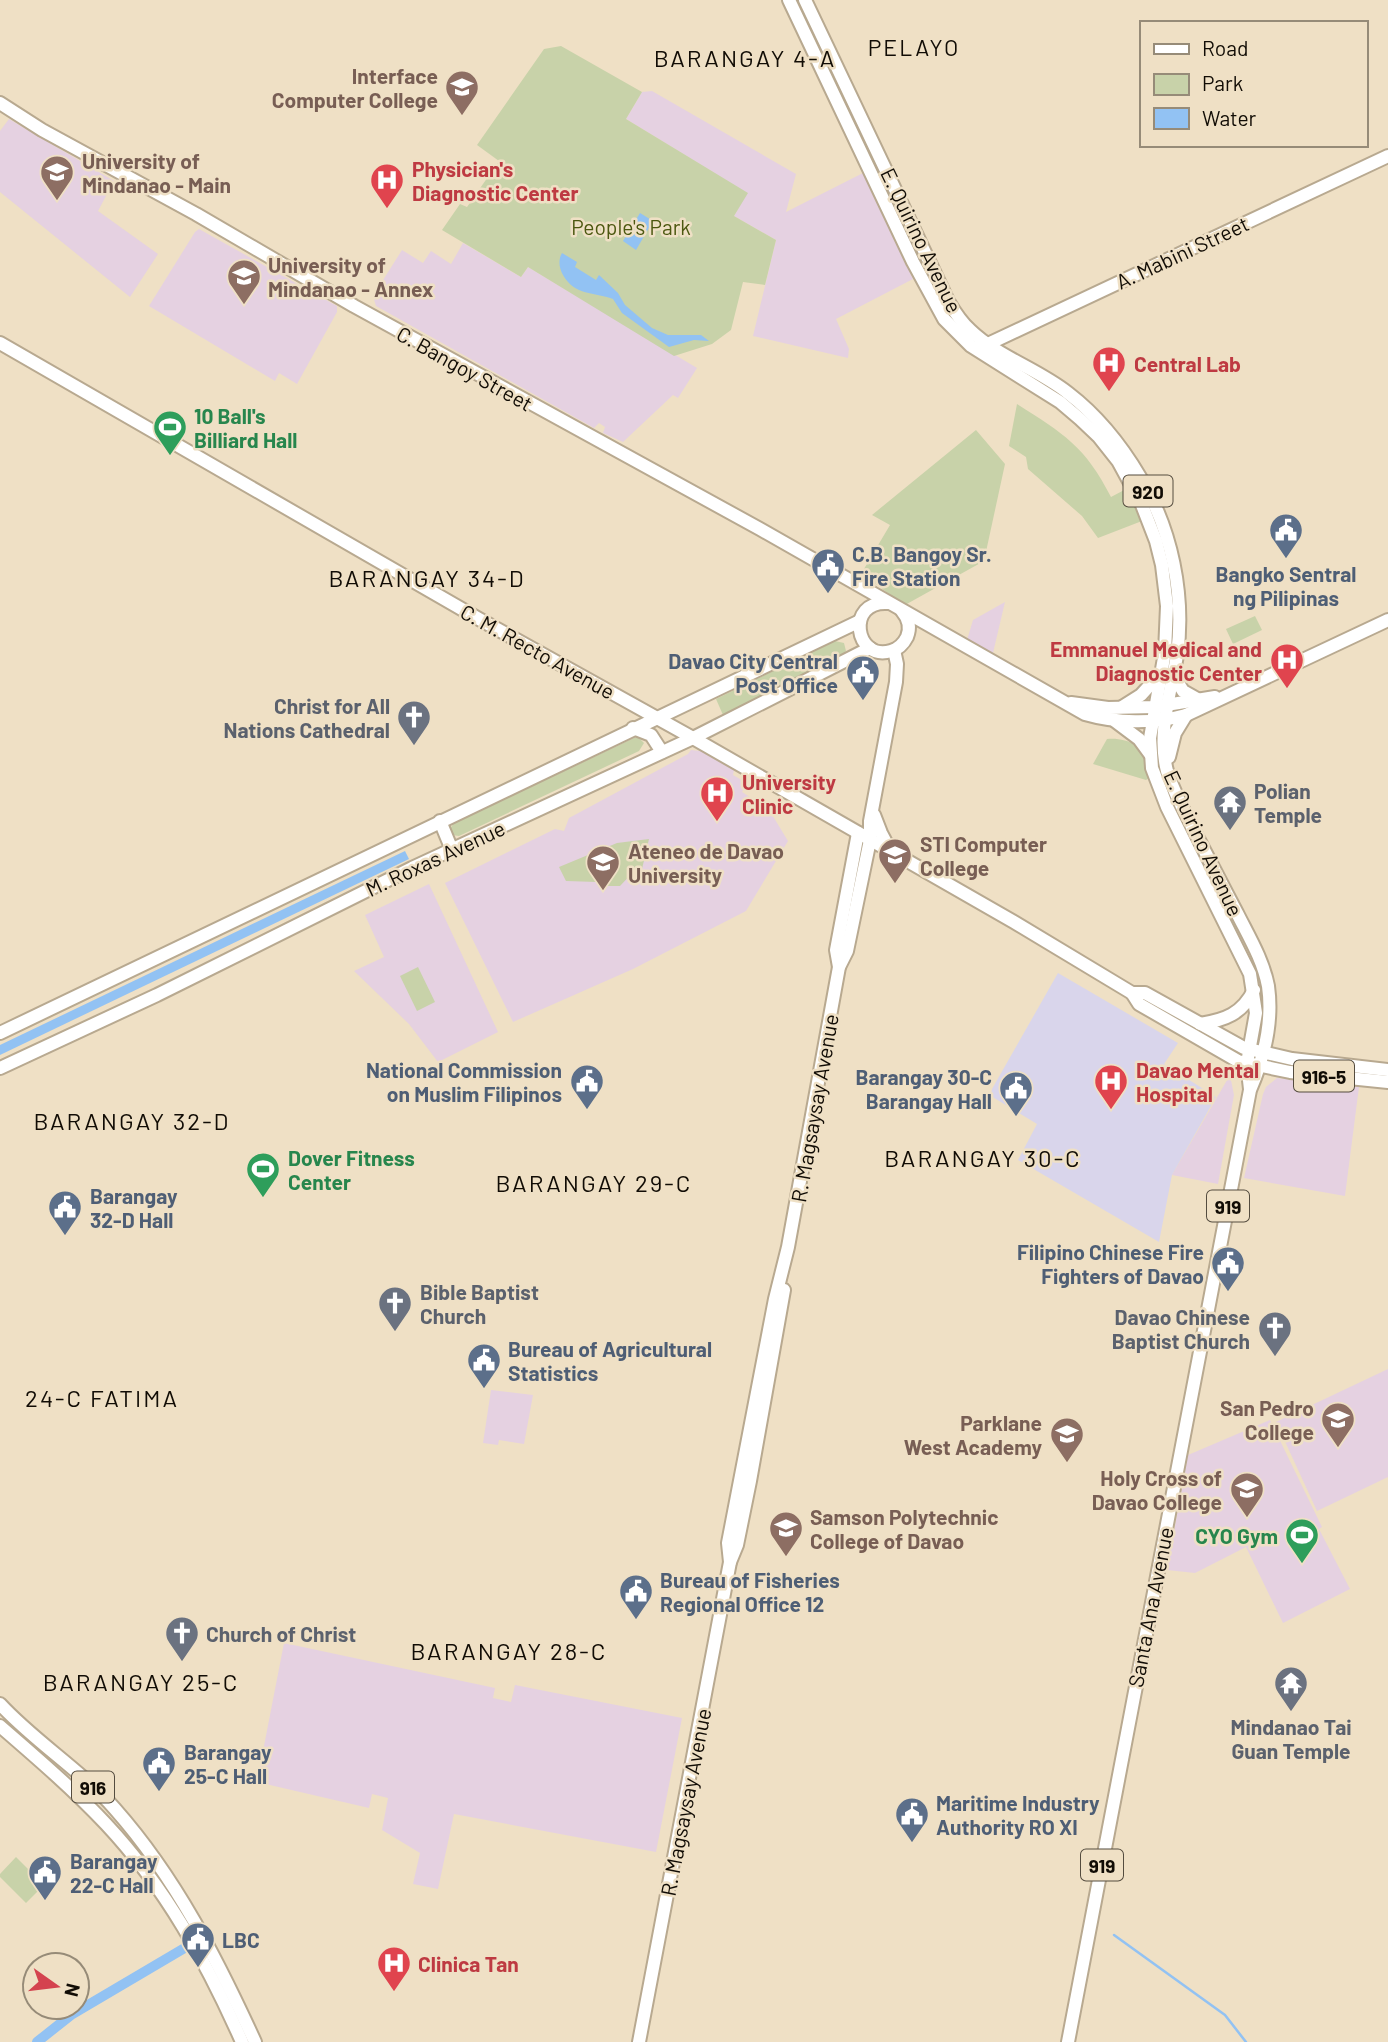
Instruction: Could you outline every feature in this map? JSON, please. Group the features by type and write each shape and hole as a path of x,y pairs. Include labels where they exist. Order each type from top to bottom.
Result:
{"main road":[{"name":"E. Quirino Avenue","path":"789,0 936,307 962,339 1048,379 1086,408 1105,427 1141,478 1167,536 1177,582 1179,629 1150,754 1162,797 1241,953 1254,990 1255,1058"},
{"name":"E. Quirino Avenue","path":"805,0 947,301 984,349"},
{"name":"C. Bangoy Street","path":"0,103 354,306 760,529 1085,714 1160,713"},
{"name":"A. Mabini Street","path":"984,349 1388,156"},
{"name":"C. M. Recto Avenue","path":"0,342 470,614 858,833"},
{"path":"888,603 872,606 864,612 860,621 861,636 870,648 882,652 894,650 907,637 933,628"},
{"path":"902,611 908,623 907,637"},
{"path":"1160,713 1186,715 1388,620"},
{"name":"M. Roxas Avenue","path":"0,1033 860,621"},
{"name":"M. Roxas Avenue","path":"0,1068 157,995 452,850 693,738 870,648"},
{"name":"R. Magsaysay Avenue","path":"639,2042 730,1562 737,1545 765,1405 783,1300 788,1250 839,967 848,951 870,840 872,807 896,681 894,650"},
{"path":"1150,754 1117,715 1167,674 1183,691 1199,700"},
{"path":"1160,713 1199,700 1224,696"},
{"name":"E. Quirino Avenue","path":"1160,713 1163,749 1177,797 1254,947 1265,975 1269,997 1268,1026 1255,1058"},
{"path":"1168,772 1171,742 1186,715"},
{"path":"633,728 651,735 662,752"},
{"path":"865,864 878,853 889,851 872,807"},
{"path":"440,821 452,850"},
{"path":"858,833 870,821"},
{"name":"R. Magsaysay Avenue","path":"839,967 836,950 858,833"},
{"name":"916-5","path":"858,833 1132,993 1139,1004 1231,1058 1292,1059 1388,1070"},
{"path":"1241,953 1254,947"},
{"path":"1200,1024 1233,1015 1247,1003 1254,990"},
{"name":"916-5","path":"1132,993 1144,993 1255,1058 1290,1072 1388,1082"},
{"name":"Santa Ana Avenue","path":"1068,2042 1255,1058"},
{"name":"916","path":"0,1704 113,1807 140,1840 200,1929 255,2042"},
{"name":"916","path":"0,1726 79,1797 143,1867 190,1936 242,2042"}],"shaded area":[{"path":"652,91 796,174 786,212 863,173 913,279 836,319 849,349 848,358 753,336 776,240 734,216 747,193 626,119 642,92"},
{"name":"University of Mindanao - Main","path":"9,119 114,181 98,211 158,254 130,297 0,192 0,131"},
{"name":"University of Mindanao - Annex","path":"199,229 337,306 337,312 297,384 279,373 275,381 149,306"},
{"path":"463,243 521,277 528,267 697,368 678,398 673,395 623,442 603,433 605,427 599,423 594,428 376,306 373,296 402,250 423,263 431,251 451,264"},
{"path":"1005,602 993,653 967,640 973,620"},
{"name":"Ateneo de Davao University","path":"691,750 712,756 714,754 726,761 734,770 733,775 747,783 742,792 768,808 788,841 746,911 633,969 513,1022 445,883 555,829 564,831 569,818"},
{"path":"429,884 498,1032 438,1062 409,1024 354,971 384,957 365,915"},
{"name":"Davao Mental Hospital","path":"1058,973 1178,1043 1164,1064 1216,1097 1172,1175 1159,1242 1018,1160 1037,1124 991,1096 992,1089"},
{"path":"1230,1075 1234,1095 1218,1184 1172,1175"},
{"path":"1277,1078 1359,1087 1345,1196 1244,1178 1263,1094 1266,1087"},
{"name":"San Pedro College","path":"1388,1369 1388,1477 1317,1511 1276,1422"},
{"path":"491,1390 533,1395 524,1444 499,1440 498,1445 483,1443"},
{"name":"Holy Cross of Davao College","path":"1270,1420 1322,1527 1319,1529 1350,1589 1283,1623 1246,1547 1195,1573 1167,1570 1188,1455"},
{"path":"284,1643 495,1688 493,1698 511,1702 515,1685 682,1718 656,1852 454,1814 438,1889 413,1884 420,1853 382,1830 388,1798 372,1794 369,1808 257,1782"}],"green space":[{"name":"People's Park","path":"561,46 642,92 626,119 748,193 734,216 776,240 765,285 743,282 731,330 712,344 674,356 528,267 521,277 442,230 460,204 467,207 499,161 477,145 544,49"},
{"path":"1017,404 1072,443 1092,465 1111,497 1128,488 1142,521 1098,538 1082,516 1028,469 1026,457 1009,446"},
{"path":"976,430 1005,464 984,561 905,605 861,574 890,525 872,515"},
{"path":"1255,616 1262,630 1233,644 1226,629"},
{"path":"835,641 844,643 846,651 842,656 723,715 716,699"},
{"path":"639,738 644,743 639,751 459,836 452,835 449,830 454,823"},
{"path":"1107,739 1125,740 1139,748 1148,760 1149,778 1146,780 1093,764"},
{"path":"649,839 642,869 637,868 620,886 566,881 559,867 617,843"},
{"path":"418,967 435,1002 417,1011 400,976"},
{"path":"16,1857 44,1885 26,1903 0,1877"}],"water":[{"path":"640,213 653,221 636,250 623,241"},
{"path":"562,253 577,262 575,267 596,280 599,275 618,293 625,305 652,328 668,335 701,335 709,341 694,340 669,347 622,313 613,299 573,287 561,270"},
{"path":"405,851 409,859 0,1055 0,1045"}],"waterway":[{"path":"1114,1935 1225,2015 1246,2042"},
{"path":"37,2042 71,2015 188,1946"}],"place":[{"name":"Interface Computer College","path":"462,117"},
{"name":"University of Mindanao - Main","path":"57,202"},
{"name":"Physician's Diagnostic Center","path":"387,210"},
{"name":"University of Mindanao - Annex","path":"244,306"},
{"name":"Central Lab","path":"1109,393"},
{"name":"10 Ball's Billiard Hall","path":"170,457"},
{"name":"Bangko Sentral ng Pilipinas","path":"1286,560"},
{"name":"C.B. Bangoy Sr. Fire Station","path":"828,595"},
{"name":"Emmanuel Medical and Diagnostic Center","path":"1287,690"},
{"name":"Davao City Central Post Office","path":"863,702"},
{"name":"Christ for All Nations Cathedral","path":"414,747"},
{"name":"University Clinic","path":"717,823"},
{"name":"Polian Temple","path":"1230,832"},
{"name":"STI Computer College","path":"895,885"},
{"name":"Ateneo de Davao University","path":"603,892"},
{"name":"National Commission on Muslim Filipinos","path":"587,1111"},
{"name":"Davao Mental Hospital","path":"1111,1111"},
{"name":"Barangay 30-C Barangay Hall","path":"1016,1118"},
{"name":"Dover Fitness Center","path":"263,1199"},
{"name":"Barangay 32-D Hall","path":"65,1237"},
{"name":"Filipino Chinese Fire Fighters of Davao","path":"1228,1293"},
{"name":"Bible Baptist Church","path":"395,1333"},
{"name":"Davao Chinese Baptist Church","path":"1275,1358"},
{"name":"Bureau of Agricultural Statistics","path":"484,1390"},
{"name":"San Pedro College","path":"1338,1449"},
{"name":"Parklane West Academy","path":"1067,1464"},
{"name":"Holy Cross of Davao College","path":"1247,1519"},
{"name":"Samson Polytechnic College of Davao","path":"786,1558"},
{"name":"CYO Gym","path":"1302,1565"},
{"name":"Bureau of Fisheries Regional Office 12","path":"636,1621"},
{"name":"Church of Christ","path":"182,1663"},
{"name":"Mindanao Tai Guan Temple","path":"1291,1713"},
{"name":"Barangay 25-C Hall","path":"159,1793"},
{"name":"Maritime Industry Authority RO XI","path":"912,1844"},
{"name":"Barangay 22-C Hall","path":"45,1902"},
{"name":"LBC","path":"198,1969"},
{"name":"Clinica Tan","path":"394,1993"}],"district":[{"name":"PELAYO","path":"914,47"},
{"name":"BARANGAY 4-A","path":"745,57"},
{"name":"BARANGAY 34-D","path":"427,577"},
{"name":"BARANGAY 32-D","path":"132,1120"},
{"name":"BARANGAY 30-C","path":"983,1157"},
{"name":"BARANGAY 29-C","path":"594,1182"},
{"name":"24-C FATIMA","path":"102,1397"},
{"name":"BARANGAY 28-C","path":"509,1650"},
{"name":"BARANGAY 25-C","path":"141,1681"}]}
